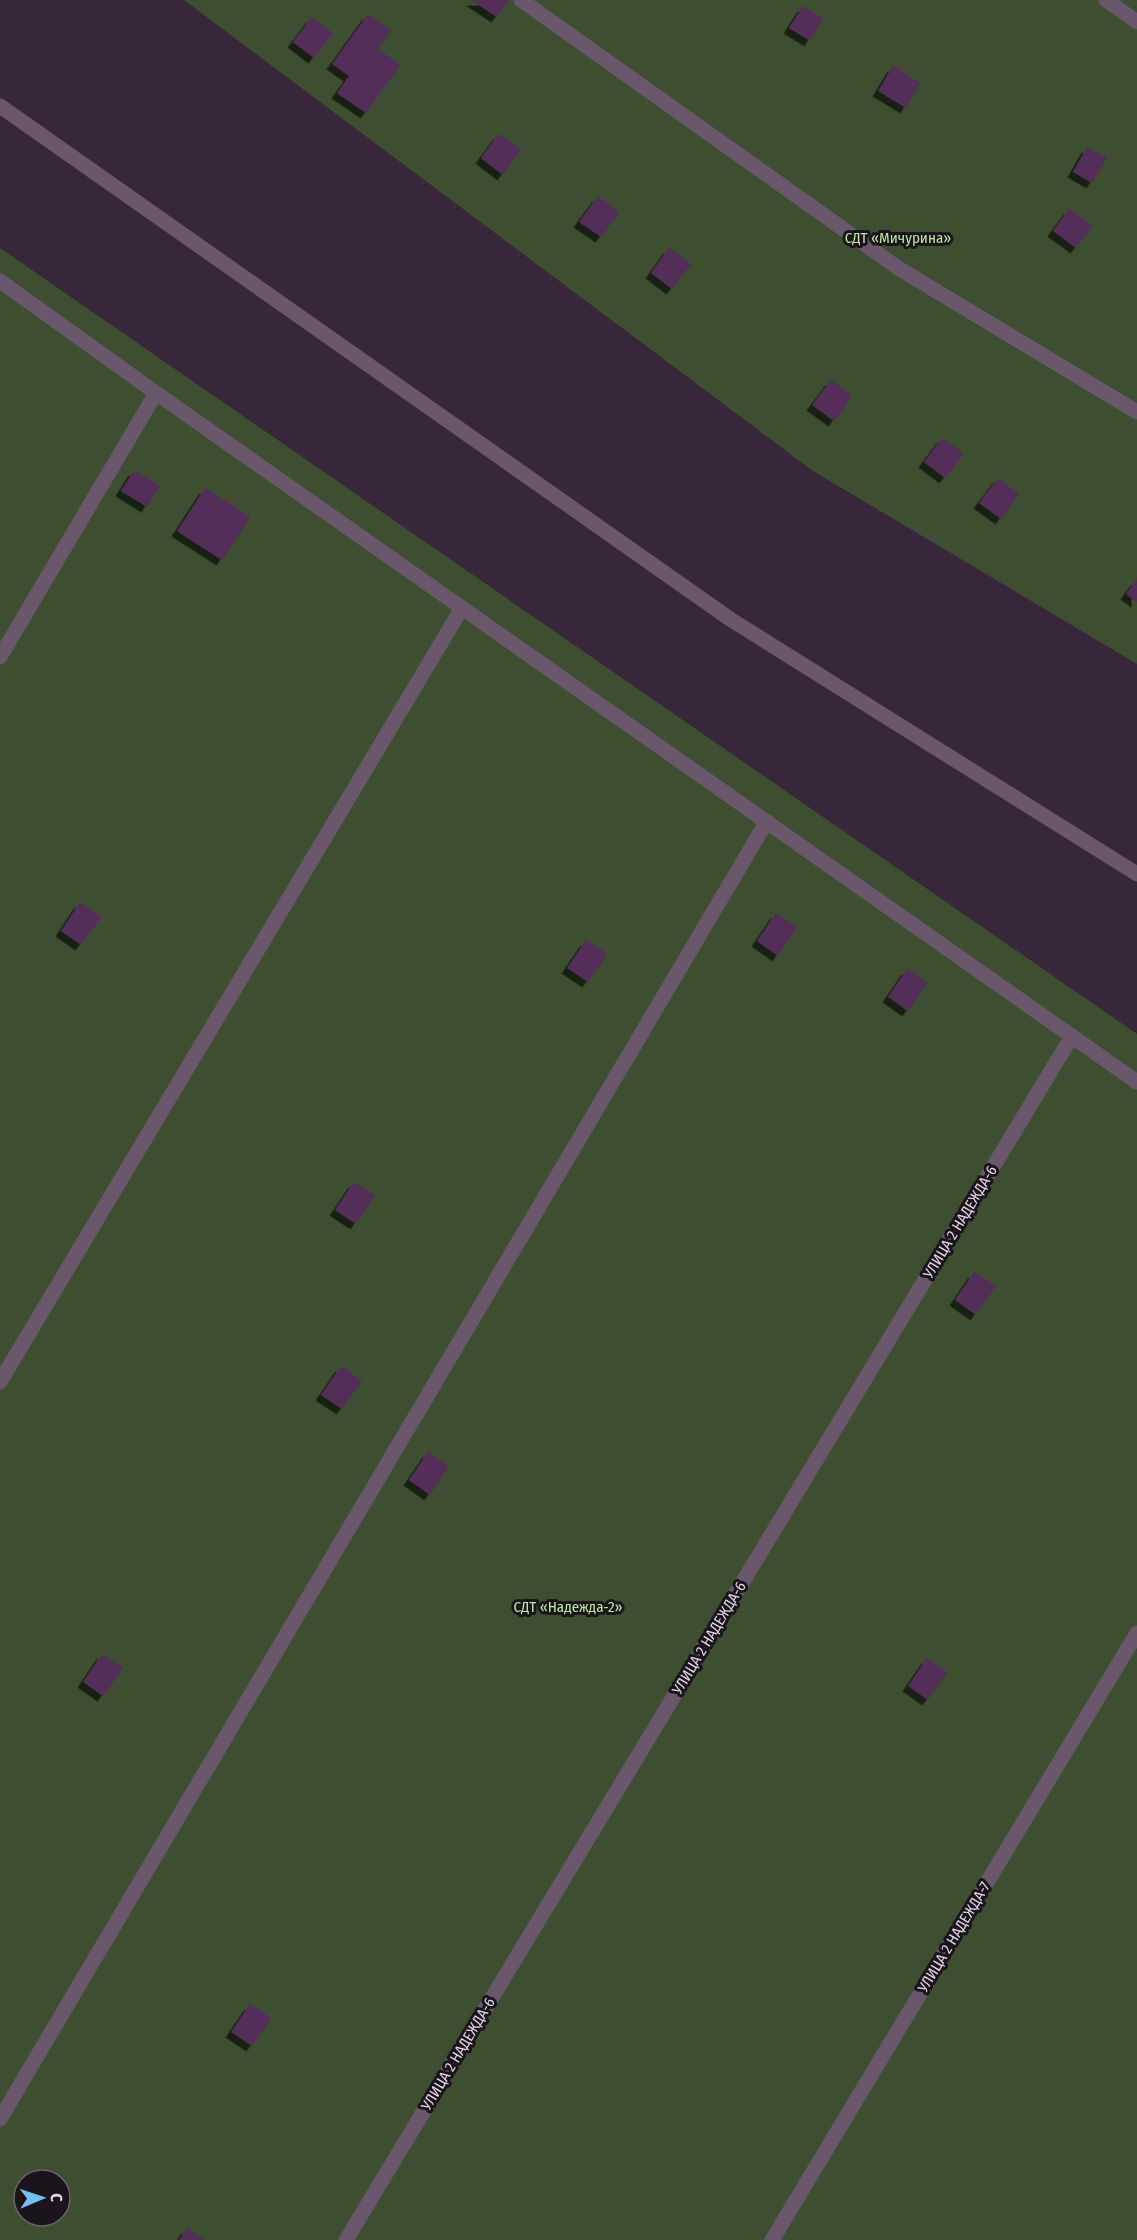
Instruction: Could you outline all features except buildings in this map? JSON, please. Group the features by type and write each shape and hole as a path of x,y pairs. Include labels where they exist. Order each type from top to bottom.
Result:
{"street":[{"path":"521,0 898,268 1137,412"},
{"path":"1106,0 1137,22"},
{"path":"0,106 730,619 1137,874"},
{"path":"0,281 1137,1082"},
{"path":"0,657 156,393"},
{"path":"0,1382 462,608"},
{"path":"0,2119 766,822"},
{"name":"УЛИЦА 2 НАДЕЖДА-6","path":"346,2240 1072,1036"},
{"name":"УЛИЦА 2 НАДЕЖДА-7","path":"772,2240 1137,1634"}],"green space":[{"name":"СДТ «Мичурина»","path":"184,0 1137,0 1137,664 813,471"},
{"name":"СДТ «Надежда-2»","path":"0,248 1137,1034 1137,2240 0,2240"}]}
